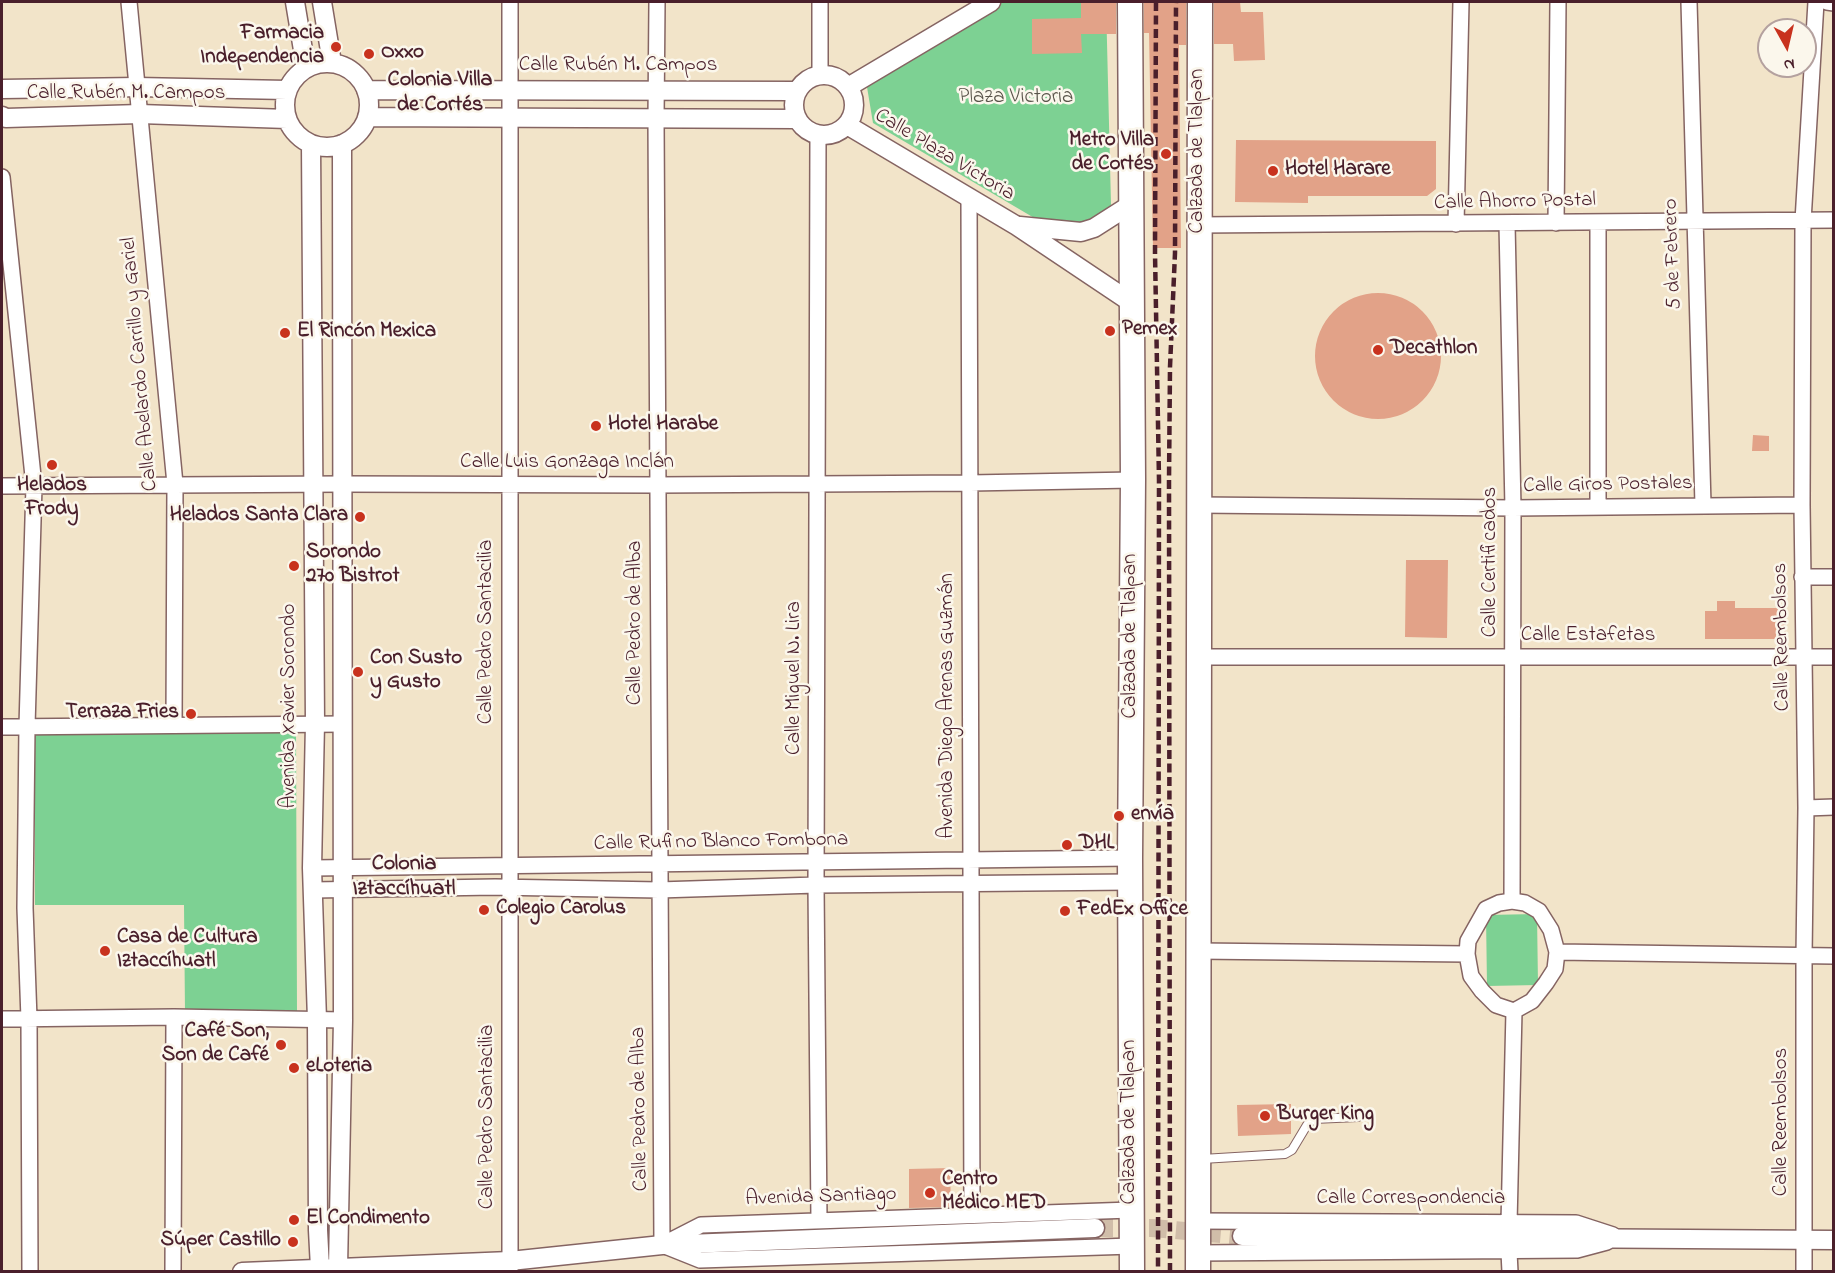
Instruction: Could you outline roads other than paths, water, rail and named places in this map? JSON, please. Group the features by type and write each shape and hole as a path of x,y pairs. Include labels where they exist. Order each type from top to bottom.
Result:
{"highway":[{"name":"Calzada de Tlalpan","path":"1130,2 1133,480 1130,870 1132,1272"},
{"name":"Calzada de Tlalpan","path":"1198,1262 1200,2"}],"street":[{"name":"Calle Abelardo Carrillo y Gariel","path":"129,2 174,484 174,724"},
{"path":"295,2 306,68"},
{"path":"322,2 332,63"},
{"name":"Calle Pedro Santacilia","path":"510,2 510,1266"},
{"name":"Calle Pedro de Alba","path":"657,2 662,1245"},
{"path":"820,2 820,75"},
{"path":"848,87 972,8 991,2"},
{"path":"1456,224 1461,2"},
{"path":"1556,223 1558,2"},
{"name":"5 de Febrero","path":"1689,2 1703,505"},
{"name":"Calle Reembolsos","path":"1804,1272 1806,808 1802,577 1803,221 1816,2"},
{"path":"1827,2 1833,3"},
{"path":"332,63 353,72 366,90 369,104 367,117 358,134 342,144 321,147 311,144 296,134 287,119 285,105 287,90 294,78 306,68 332,63"},
{"path":"820,75 836,77 848,87 855,106 853,116 847,125 834,134 818,135 806,130 797,119 794,110 797,91 807,80 820,75"},
{"name":"Calle Rubén M. Campos","path":"2,89 137,87 287,90"},
{"name":"Calle Rubén M. Campos","path":"366,90 797,91"},
{"name":"Calle Rubén M. Campos","path":"2,116 6,118 140,114 287,119"},
{"path":"367,117 797,119"},
{"name":"Calle Plaza Victoria","path":"847,125 1017,226 1132,303"},
{"name":"Calle Miguel N. Lira","path":"818,135 816,885 819,1221"},
{"name":"Avenida Xavier Sorondo","path":"311,144 315,723 312,868 317,1020 318,1230 326,1269"},
{"path":"326,1269 343,1020 342,144"},
{"path":"2,177 34,486 27,726 25,908 29,1018 30,1272"},
{"name":"Avenida Diego Arenas Guzmán","path":"969,198 972,1214"},
{"name":"Calle Plaza Victoria","path":"1017,226 1081,232 1094,228 1130,205"},
{"name":"Calle Ahorro Postal","path":"1198,225 1833,220"},
{"path":"1598,223 1598,507"},
{"name":"Calle Certificados","path":"1507,224 1513,508 1512,901"},
{"name":"Calle Luis Gonzaga Inclán","path":"2,486 658,485 1133,480"},
{"name":"Calle Giros Postales","path":"1198,505 1513,508 1802,505"},
{"path":"1802,577 1833,577"},
{"name":"Calle Estafetas","path":"1199,657 1833,657"},
{"path":"2,727 343,724"},
{"path":"1806,808 1833,807"},
{"name":"Calle Rufino Blanco Fombona","path":"312,868 970,860 1130,870"},
{"name":"Calle Rufino Blanco Fombona","path":"313,890 511,887 660,890 816,885 970,884 1130,870"},
{"path":"1512,901 1525,903 1539,911 1551,930 1557,952 1555,969 1546,983 1532,1001 1514,1011 1496,1005 1482,991 1471,976 1467,954 1468,941 1486,909 1499,903 1512,901"},
{"path":"1198,951 1467,954"},
{"path":"1557,952 1833,956"},
{"path":"1509,1223 1514,1011"},
{"path":"173,1272 174,1017"},
{"path":"2,1019 174,1017 343,1020"},
{"name":"Avenida Santiago","path":"662,1245 701,1225 1131,1210"},
{"name":"Calle Correspondencia","path":"1197,1221 1576,1223 1622,1238"},
{"name":"Avenida Santiago","path":"242,1272 510,1266 662,1245 1095,1228"},
{"name":"Calle Correspondencia","path":"1242,1236 1833,1240"},
{"name":"Calle Correspondencia","path":"1198,1262 1577,1250 1622,1238"},
{"name":"Avenida Santiago","path":"662,1245 700,1260 813,1264 1132,1246"},
{"path":"1509,1252 1510,1272"}],"lane":[{"path":"1198,1160 1285,1154 1292,1150 1307,1125 1314,1119 1358,1117"}],"tunnel":[{"path":"1095,1228 1152,1228 1242,1236"}],"railway":[{"path":"1156,2 1155,253 1159,480 1158,1272"},
{"path":"1170,1272 1169,481 1170,367 1175,253 1176,2"}],"place":[{"name":"Farmacia Independencia","path":"336,47"},
{"name":"Oxxo","path":"369,54"},
{"name":"Metro Villa de Cortés","path":"1166,154"},
{"name":"Hotel Harare","path":"1273,171"},
{"name":"Pemex","path":"1110,331"},
{"name":"El Rincón Mexica","path":"285,333"},
{"name":"Decathlon","path":"1378,350"},
{"name":"Hotel Harabe","path":"596,426"},
{"name":"Helados Frody","path":"52,465"},
{"name":"Helados Santa Clara","path":"360,517"},
{"name":"Sorondo 270 Bistrot","path":"294,566"},
{"name":"Con Susto y Gusto","path":"358,672"},
{"name":"Terraza Fries","path":"191,714"},
{"name":"envía","path":"1119,816"},
{"name":"DHL","path":"1067,845"},
{"name":"Colegio Carolus","path":"484,910"},
{"name":"FedEx Office","path":"1065,911"},
{"name":"Casa de Cultura Iztaccíhuatl","path":"105,951"},
{"name":"Café Son, Son de Café","path":"281,1045"},
{"name":"eLoteria","path":"294,1068"},
{"name":"Burger King","path":"1265,1116"},
{"name":"Centro Médico MED","path":"930,1193"},
{"name":"El Condimento","path":"294,1220"},
{"name":"Súper Castillo","path":"293,1242"}],"district":[{"name":"Colonia Villa de Cortés","path":"440,94"},
{"name":"Colonia Iztaccíhuatl","path":"404,878"}],"park label":[{"name":"Plaza Victoria","path":"1016,99"}]}
